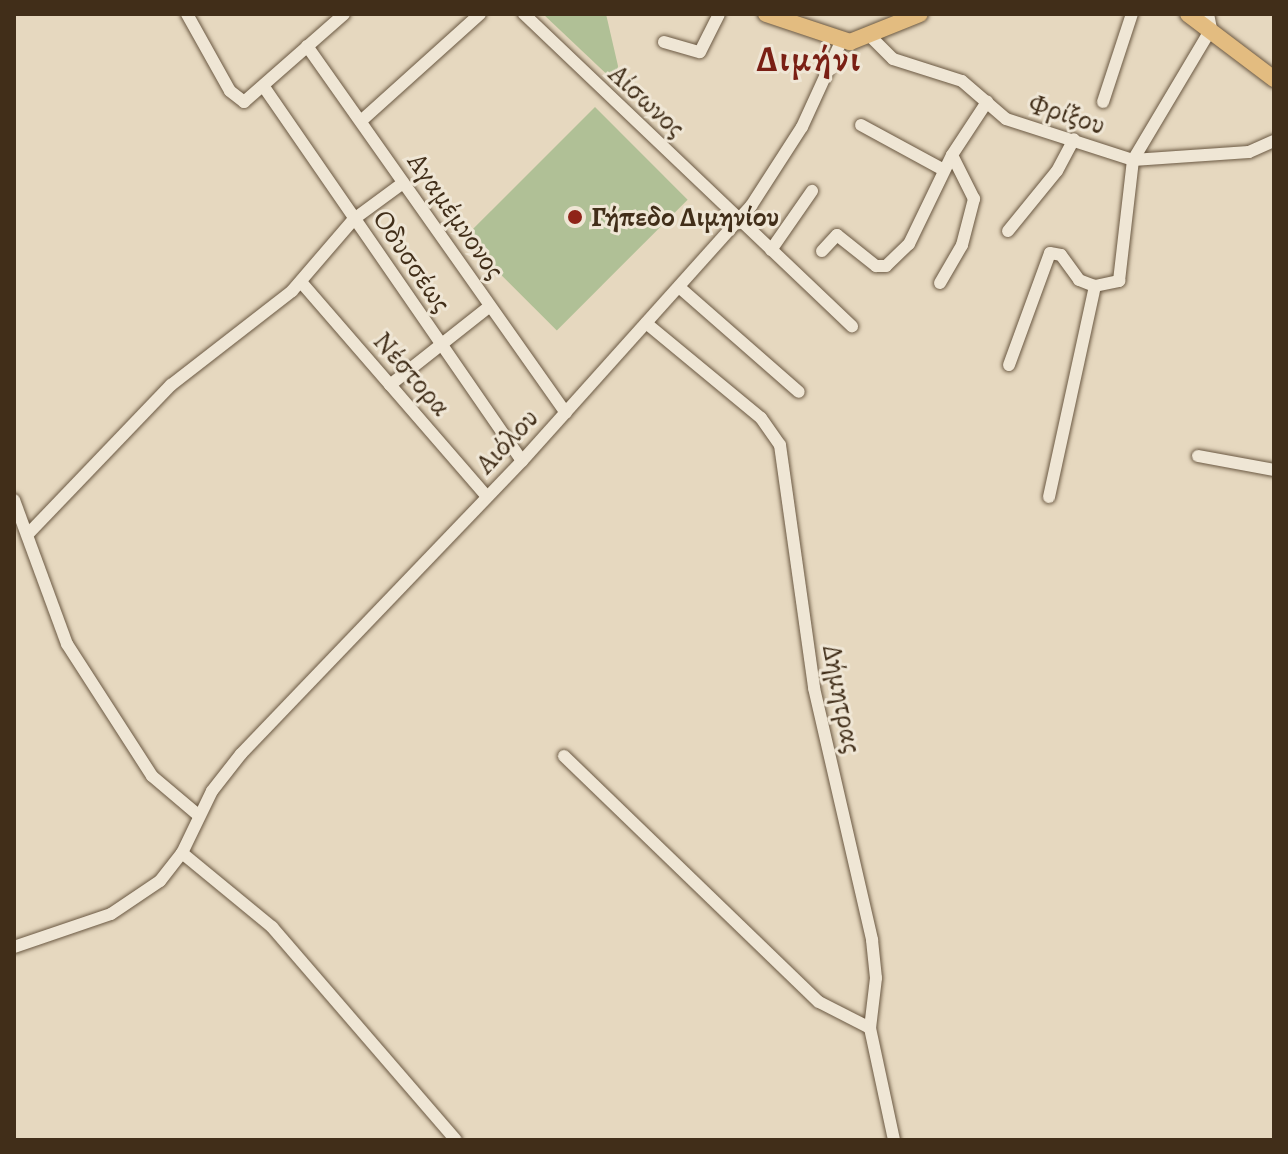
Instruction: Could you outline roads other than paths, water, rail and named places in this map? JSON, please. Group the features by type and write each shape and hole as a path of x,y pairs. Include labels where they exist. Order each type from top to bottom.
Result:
{"main road":[{"path":"766,14 841,42 869,35 920,14"},
{"path":"1188,14 1210,21 1274,79"}],"street":[{"path":"187,14 240,101 250,100 344,14"},
{"path":"361,121 480,14"},
{"name":"Αίσωνος","path":"524,14 852,326"},
{"path":"664,42 700,52 719,14"},
{"path":"1103,102 1132,14"},
{"path":"1009,365 1048,254 1061,255 1076,279 1095,286 1113,286 1120,277 1133,160 1210,21"},
{"name":"Φρίξου","path":"869,35 893,59 956,78 1006,119 1133,160 1237,153 1274,141"},
{"name":"Αιόλου","path":"14,947 126,907 160,881 182,853 197,814 241,754 522,461 739,220 802,127 841,42"},
{"name":"Αγαμέμνονος","path":"307,46 566,413"},
{"name":"Οδυσσέως","path":"264,87 522,461"},
{"path":"822,251 837,235 876,266 886,266 909,244 952,155 987,102"},
{"path":"861,125 944,170"},
{"path":"1008,231 1057,171 1074,139"},
{"path":"940,283 962,245 974,199 952,155"},
{"path":"28,534 171,385 301,282 354,219 403,183"},
{"path":"771,250 812,191"},
{"name":"Νέστορα","path":"301,282 487,497"},
{"path":"1049,497 1095,286"},
{"path":"679,287 799,392"},
{"path":"390,385 490,306"},
{"name":"Δήμητρας","path":"646,323 761,418 780,445 814,688 872,940 876,978 870,1028 894,1140"},
{"path":"1198,456 1274,470"},
{"path":"14,500 53,615 74,656 152,776 197,814"},
{"path":"564,756 819,1002 870,1028"},
{"path":"182,853 272,927 456,1140"}],"place":[{"name":"Γήπεδο Διμηνίου","path":"575,217"}],"district":[{"name":"Διμήνι","path":"809,59"}]}
